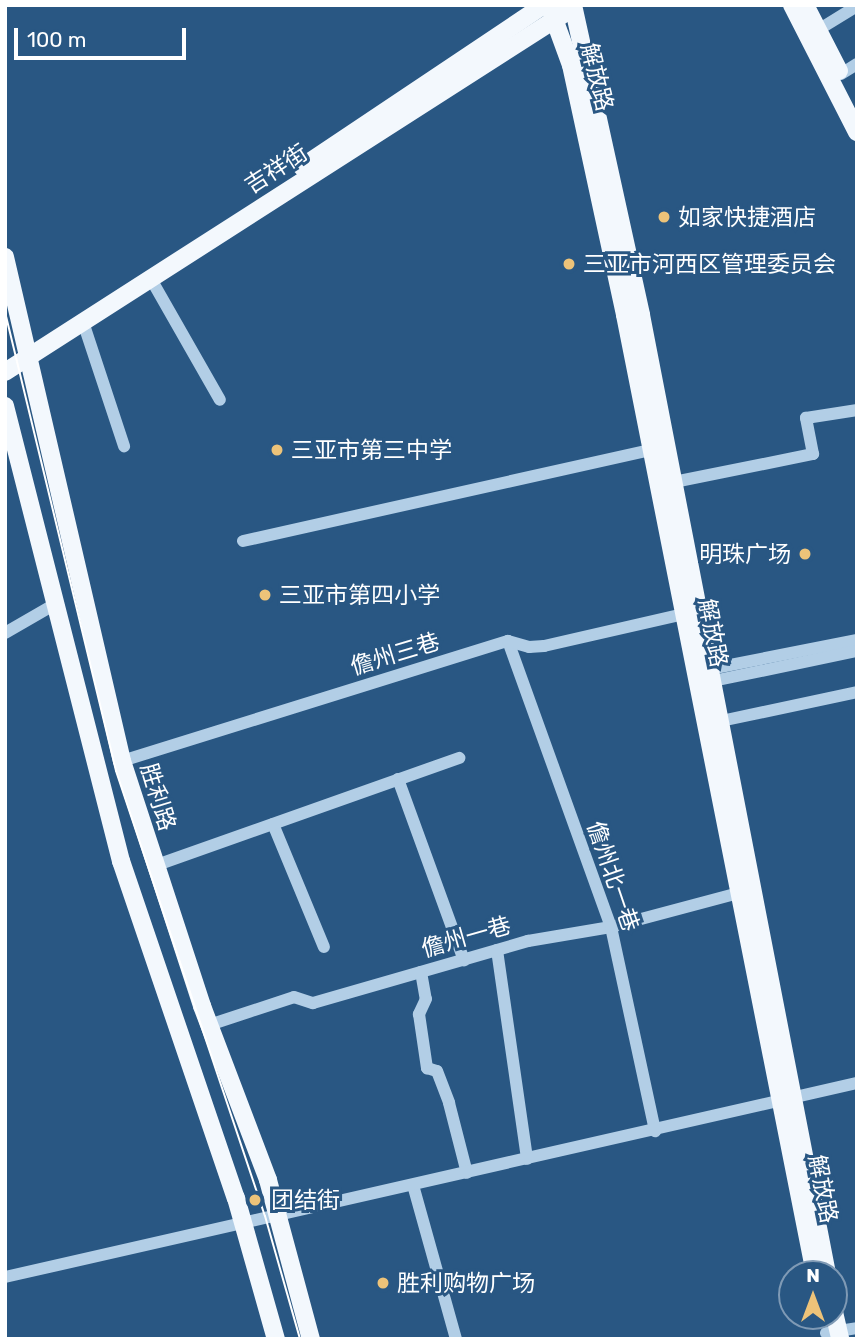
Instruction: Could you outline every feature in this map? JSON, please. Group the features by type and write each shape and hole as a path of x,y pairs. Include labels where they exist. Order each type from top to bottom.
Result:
{"main road":[{"path":"792,5 857,132"},
{"path":"806,5 857,106"},
{"name":"吉祥街","path":"5,372 29,350 550,10 575,6"},
{"name":"解放路","path":"575,6 721,721 813,1260"},
{"name":"吉祥街","path":"5,359 29,350 83,321 151,279 550,10"},
{"name":"解放路","path":"550,10 573,78 651,450 739,893 824,1260"},
{"name":"胜利路","path":"5,257 29,350 122,761 154,866 209,1025 243,1104 278,1213 311,1339"},
{"path":"5,406 121,861 243,1221 276,1339"}],"street":[{"path":"818,30 857,6"},
{"path":"841,74 857,64"},
{"path":"151,279 220,400"},
{"path":"83,321 124,446"},
{"path":"674,482 813,454 806,418 857,410"},
{"path":"243,541 651,450"},
{"path":"5,633 57,603"},
{"name":"儋州三巷","path":"122,761 508,641 528,648 544,646 684,614"},
{"path":"712,675 857,640"},
{"name":"儋州北一巷","path":"508,641 611,927 655,1131"},
{"path":"712,675 857,651"},
{"path":"721,721 857,692"},
{"path":"154,866 458,758"},
{"path":"398,779 464,960"},
{"path":"273,824 324,947"},
{"name":"儋州一巷","path":"209,1025 294,997 313,1003 497,950 611,927 739,893"},
{"path":"497,950 527,1160"},
{"path":"421,972 426,999 419,1014 427,1068 436,1071 449,1103 467,1173"},
{"path":"5,1277 857,1083"},
{"path":"413,1185 456,1339"},
{"path":"831,1332 857,1328"}],"tram line":[{"path":"5,312 116,771 265,1216 300,1339"}],"place":[{"name":"如家快捷酒店","path":"664,217"},
{"name":"三亚市河西区管理委员会","path":"569,264"},
{"name":"三亚市第三中学","path":"277,450"},
{"name":"明珠广场","path":"805,554"},
{"name":"三亚市第四小学","path":"265,595"},
{"name":"团结街","path":"255,1200"},
{"name":"胜利购物广场","path":"383,1283"}]}
